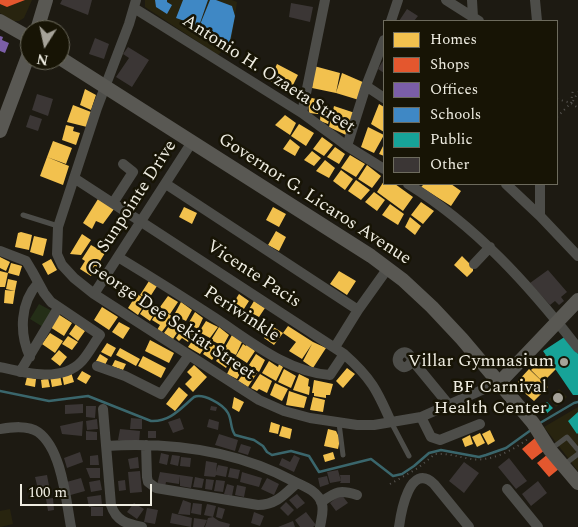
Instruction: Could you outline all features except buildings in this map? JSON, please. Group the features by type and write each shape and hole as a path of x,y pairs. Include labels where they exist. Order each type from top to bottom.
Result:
{"street":[{"path":"40,20 46,0"},
{"path":"302,113 324,0"},
{"path":"391,20 398,0"},
{"path":"446,0 476,19"},
{"path":"472,0 476,19"},
{"path":"535,0 537,20"},
{"name":"Antonio H. Ozaeta Street","path":"135,4 383,168"},
{"name":"George Dee Sekiat Street","path":"135,4 58,227 57,254 62,265 74,278 94,294 259,400 310,418 357,425 420,417 500,382"},
{"path":"0,21 20,32"},
{"path":"347,146 366,86 383,43"},
{"name":"Governor G. Licaros Avenue","path":"70,65 388,268 403,280 432,307 500,382 537,428 550,450 578,483"},
{"path":"0,131 23,70"},
{"path":"366,86 383,97"},
{"name":"Sunpointe Drive","path":"94,294 192,142"},
{"path":"113,203 133,172 123,164"},
{"name":"Vicente Pacis","path":"74,178 335,347 371,380 391,422"},
{"path":"166,184 358,310"},
{"path":"410,185 431,198 490,247 523,281 578,348"},
{"path":"507,185 578,256"},
{"path":"540,185 540,216"},
{"path":"474,264 490,247"},
{"path":"0,251 26,261 48,298 58,308 100,335 82,362 72,370 41,374 20,372 0,367"},
{"name":"Periwinkle","path":"118,257 267,352 299,369 330,375 344,354"},
{"path":"335,347 358,310 388,268"},
{"path":"30,357 24,345 22,333 26,300 30,291 38,283"},
{"path":"500,382 578,300"},
{"path":"20,372 58,308"},
{"path":"97,366 125,376 161,394 189,355"},
{"path":"412,360 449,405"},
{"path":"103,409 110,506 113,513 123,522 142,527"},
{"path":"420,417 432,437 440,440 480,424"},
{"path":"0,429 25,427 38,432 49,444 58,463 71,527"},
{"path":"106,446 160,444 217,452 262,466 313,492 321,502 323,513 320,527"},
{"path":"146,445 148,482 156,488 267,505 276,502 297,483"},
{"path":"399,527 401,510 413,483 417,478 423,477 434,484 467,526"},
{"path":"507,489 538,527"},
{"path":"321,502 336,492 346,491 357,495"}],"lane":[{"path":"23,215 58,227"},
{"path":"391,422 409,456"},
{"path":"339,423 343,455"},
{"path":"550,450 567,437 578,450"},
{"path":"563,466 578,454"}],"path":[{"path":"571,102 572,89"},
{"path":"558,116 578,92"},
{"path":"558,99 571,102 578,108"},
{"path":"390,484 418,468 435,454 486,460 509,452 537,428"}],"shaded area":[{"path":"0,0 32,0 24,18 19,21 12,21 0,13"},
{"path":"145,0 232,0 237,2 231,43 218,55 145,7"},
{"name":"BF Carnival Health Center","path":"559,389 567,397 556,407 549,399"},
{"path":"578,407 578,471 544,427"},
{"path":"10,509 13,524 0,527 0,511"}],"green space":[{"path":"39,304 52,311 43,327 30,319"}],"waterway":[{"path":"0,391 49,401 88,396 151,421 158,421 169,417 194,397 202,397 213,400 222,406 229,416 235,435 254,440 272,455 291,451 309,456 319,472 371,459 393,476 402,474 429,453 441,450 479,457 506,448 531,430"},
{"path":"540,423 578,402"}],"place":[{"name":"Villar Gymnasium","path":"564,362"},
{"name":"BF Carnival Health Center","path":"558,398"}]}
